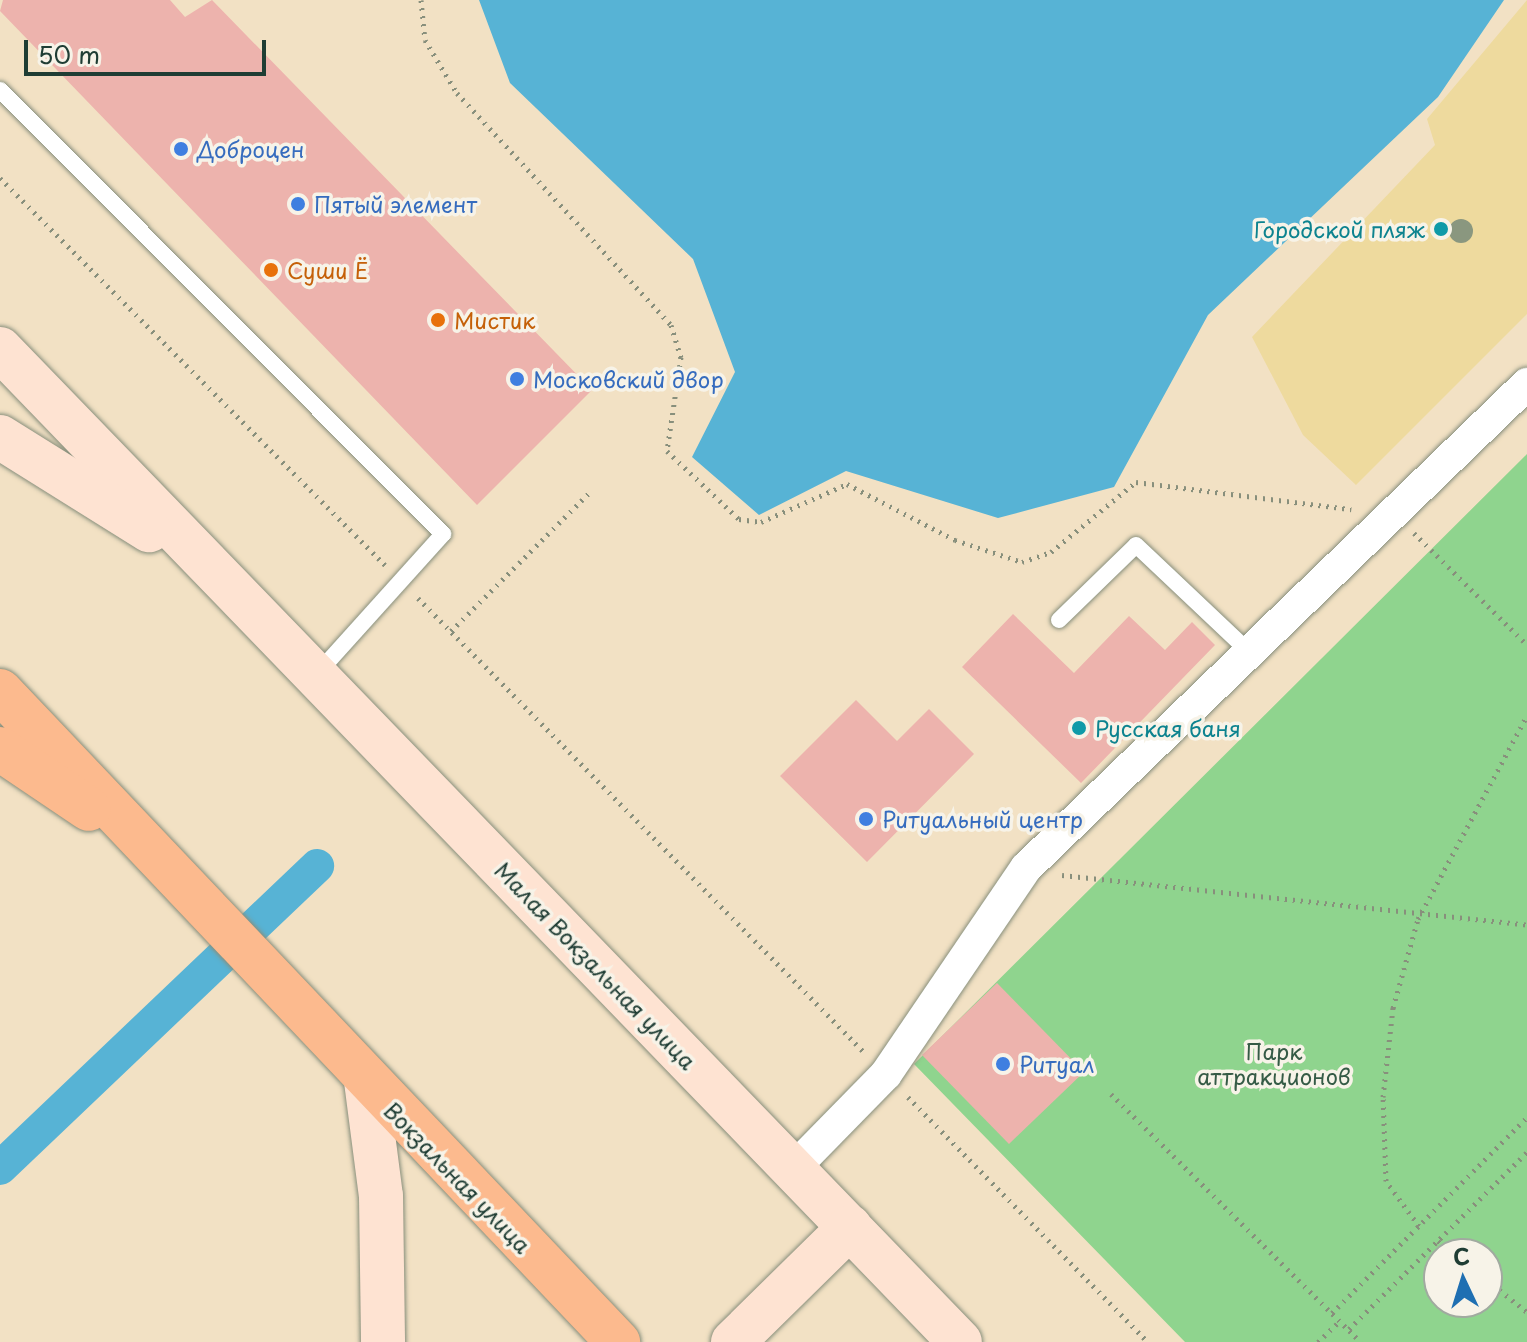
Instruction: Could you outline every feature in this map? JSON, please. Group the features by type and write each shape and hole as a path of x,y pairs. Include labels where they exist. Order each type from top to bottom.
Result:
{"highway":[{"path":"0,691 134,840"},
{"path":"0,749 134,840"},
{"name":"Вокзальная улица","path":"134,840 606,1330"}],"main road":[{"path":"0,349 233,589"},
{"path":"0,437 100,496 233,589"},
{"name":"Малая Вокзальная улица","path":"233,589 960,1342"},
{"path":"366,1081 381,1196 383,1342"},
{"path":"733,1342 850,1227"}],"street":[{"path":"792,1170 886,1074 1026,868 1527,384"}],"lane":[{"path":"0,90 443,534 317,674"},
{"path":"1059,620 1136,545 1248,651"}],"path":[{"path":"421,0 425,40 457,93 671,325 681,357 667,451 739,519 761,522 847,484 955,540 1022,562 1051,552 1136,482 1239,489 1389,515 1437,550 1527,645"},
{"path":"0,178 451,631 1148,1342"},
{"path":"451,631 590,492"},
{"path":"1419,1226 1386,1181 1383,1097 1393,1008 1418,919 1476,799 1527,716"},
{"path":"1026,868 1418,919 1527,925"},
{"path":"1111,1094 1361,1342"},
{"path":"1332,1313 1527,1117"},
{"path":"1441,1238 1527,1152"},
{"path":"1349,1329 1423,1256"},
{"path":"1503,1293 1527,1312"},
{"path":"1318,1342 1340,1321"}],"green space":[{"name":"Парк аттракционов","path":"1527,454 1527,1342 1185,1342 914,1064"}],"sand":[{"name":"Городской пляж","path":"1527,0 1527,314 1356,485 1303,435 1252,337 1435,145 1427,119"}],"water":[{"path":"479,0 1504,0 1438,97 1208,315 1114,487 998,518 846,471 759,515 692,457 735,372 693,259 510,83"}],"building":[{"name":"Пятый элемент","path":"3,0 170,0 185,17 212,0 592,390 477,505 0,11"},
{"name":"Русская баня","path":"1013,614 1074,673 1129,616 1165,650 1192,622 1215,645 1081,783 962,667"},
{"name":"Ритуальный центр","path":"856,700 897,741 929,709 974,754 867,862 780,776"},
{"name":"Ритуал","path":"997,983 1084,1072 1009,1144 922,1055"}],"waterway":[{"path":"0,1168 317,866"}],"place":[{"name":"Доброцен","path":"181,149"},
{"name":"Пятый элемент","path":"298,204"},
{"name":"Городской пляж","path":"1441,229"},
{"name":"Суши Ё","path":"271,270"},
{"name":"Мистик","path":"438,320"},
{"name":"Московский двор","path":"517,379"},
{"name":"Русская баня","path":"1079,728"},
{"name":"Ритуальный центр","path":"866,819"},
{"name":"Ритуал","path":"1003,1064"}]}
